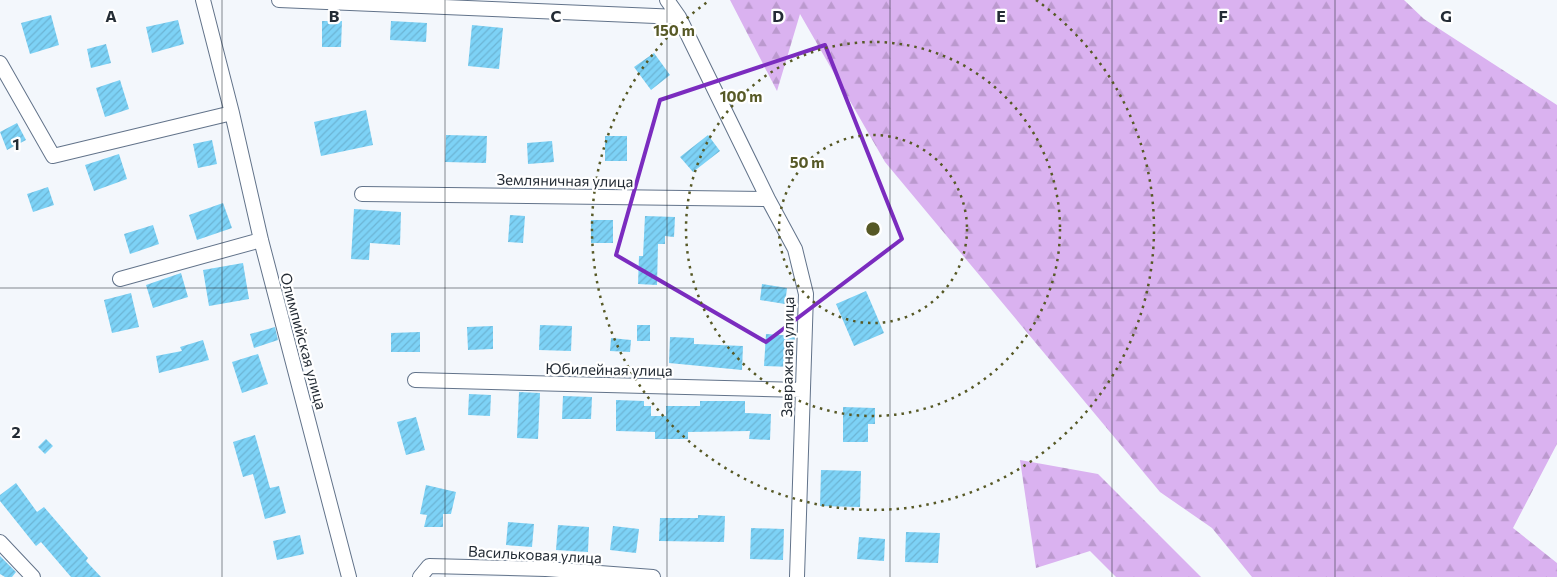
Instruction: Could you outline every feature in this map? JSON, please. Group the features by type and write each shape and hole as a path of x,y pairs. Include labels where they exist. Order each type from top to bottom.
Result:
{"street":[{"name":"Олимпийская улица","path":"203,0 232,113 261,240 349,577"},
{"path":"279,0 437,3 679,17"},
{"name":"Завражная улица","path":"667,0 679,17 768,199 795,249 806,294 797,577"},
{"path":"0,63 53,156 232,113"},
{"name":"Земляничная улица","path":"362,194 768,199"},
{"path":"120,279 261,240"},
{"name":"Юбилейная улица","path":"415,380 802,390"},
{"path":"0,542 33,577"},
{"name":"Васильковая улица","path":"420,577 429,566 546,569 654,577"}],"highlighted area":[{"path":"825,45 902,239 766,342 616,255 660,100"}],"green space":[{"path":"730,0 1404,0 1424,19 1557,105 1557,444 1513,528 1557,563 1557,577 1252,577 1212,528 1160,492 885,162 800,14 777,91"},
{"path":"1020,460 1098,474 1201,577 1116,577 1090,551 1036,568"}],"building":[{"path":"51,15 59,45 30,54 21,23"},
{"path":"178,20 184,44 152,53 146,27"},
{"path":"322,21 342,21 341,47 322,47"},
{"path":"391,21 427,23 426,42 390,40"},
{"path":"472,25 503,28 499,69 468,66"},
{"path":"106,44 111,63 91,68 87,49"},
{"path":"654,53 670,75 651,90 634,67"},
{"path":"120,80 129,109 105,117 96,88"},
{"path":"366,110 373,145 321,156 314,122"},
{"path":"17,123 26,140 7,150 0,132"},
{"path":"446,135 487,136 486,163 445,162"},
{"path":"708,135 720,151 693,172 680,157"},
{"path":"605,136 627,136 627,161 605,161"},
{"path":"212,140 217,164 198,168 193,144"},
{"path":"552,141 554,162 528,164 527,143"},
{"path":"119,154 127,179 94,191 85,165"},
{"path":"48,187 54,205 33,212 27,194"},
{"path":"223,203 232,228 197,240 189,215"},
{"path":"354,209 401,212 400,245 370,243 369,260 351,259"},
{"path":"510,215 525,216 523,243 508,242"},
{"path":"645,216 675,217 674,237 665,236 665,244 658,244 657,285 638,284 639,256 643,256"},
{"path":"591,220 613,220 613,243 591,243"},
{"path":"153,225 159,244 130,254 124,234"},
{"path":"243,263 249,299 209,306 203,270"},
{"path":"181,273 188,297 153,308 146,285"},
{"path":"762,284 787,288 785,304 760,300"},
{"path":"866,291 884,333 854,346 836,304"},
{"path":"131,293 139,327 112,333 104,300"},
{"path":"540,325 572,326 571,351 539,350"},
{"path":"637,325 650,325 650,341 637,341"},
{"path":"493,326 493,349 468,350 467,327"},
{"path":"275,327 278,340 254,348 250,334"},
{"path":"420,332 420,352 391,352 391,333"},
{"path":"766,334 795,336 793,367 764,366"},
{"path":"670,337 694,338 694,344 743,346 742,370 669,363"},
{"path":"611,338 631,340 630,352 610,351"},
{"path":"203,340 209,360 159,373 156,356 182,351 180,347"},
{"path":"258,354 268,384 242,393 232,362"},
{"path":"519,392 540,393 538,439 517,438"},
{"path":"469,394 491,395 490,416 468,415"},
{"path":"563,396 592,397 591,419 562,419"},
{"path":"616,400 644,401 644,406 651,406 651,416 666,416 666,406 700,406 700,401 745,401 745,413 771,414 770,440 749,439 750,431 688,432 688,439 655,439 655,432 616,431"},
{"path":"843,407 875,408 875,424 868,424 868,442 843,442"},
{"path":"416,417 425,450 406,455 397,422"},
{"path":"255,435 270,488 279,486 286,513 265,519 253,474 243,477 233,442"},
{"path":"46,439 53,446 45,454 38,447"},
{"path":"821,470 861,471 860,507 820,506"},
{"path":"16,483 37,512 44,507 88,558 86,561 101,577 71,577 41,542 36,546 0,501 0,495"},
{"path":"426,485 456,492 451,514 443,514 443,527 424,527 427,515 420,514"},
{"path":"698,515 725,516 724,542 659,541 660,518 698,518"},
{"path":"508,522 534,524 532,547 506,545"},
{"path":"558,525 589,527 588,552 556,550"},
{"path":"613,526 639,529 636,553 610,550"},
{"path":"751,528 784,529 783,560 750,559"},
{"path":"906,532 940,533 938,563 905,562"},
{"path":"300,535 304,554 277,560 273,541"},
{"path":"859,537 885,539 884,561 857,559"},
{"path":"0,556 16,572 12,577 5,577 0,574"}]}
